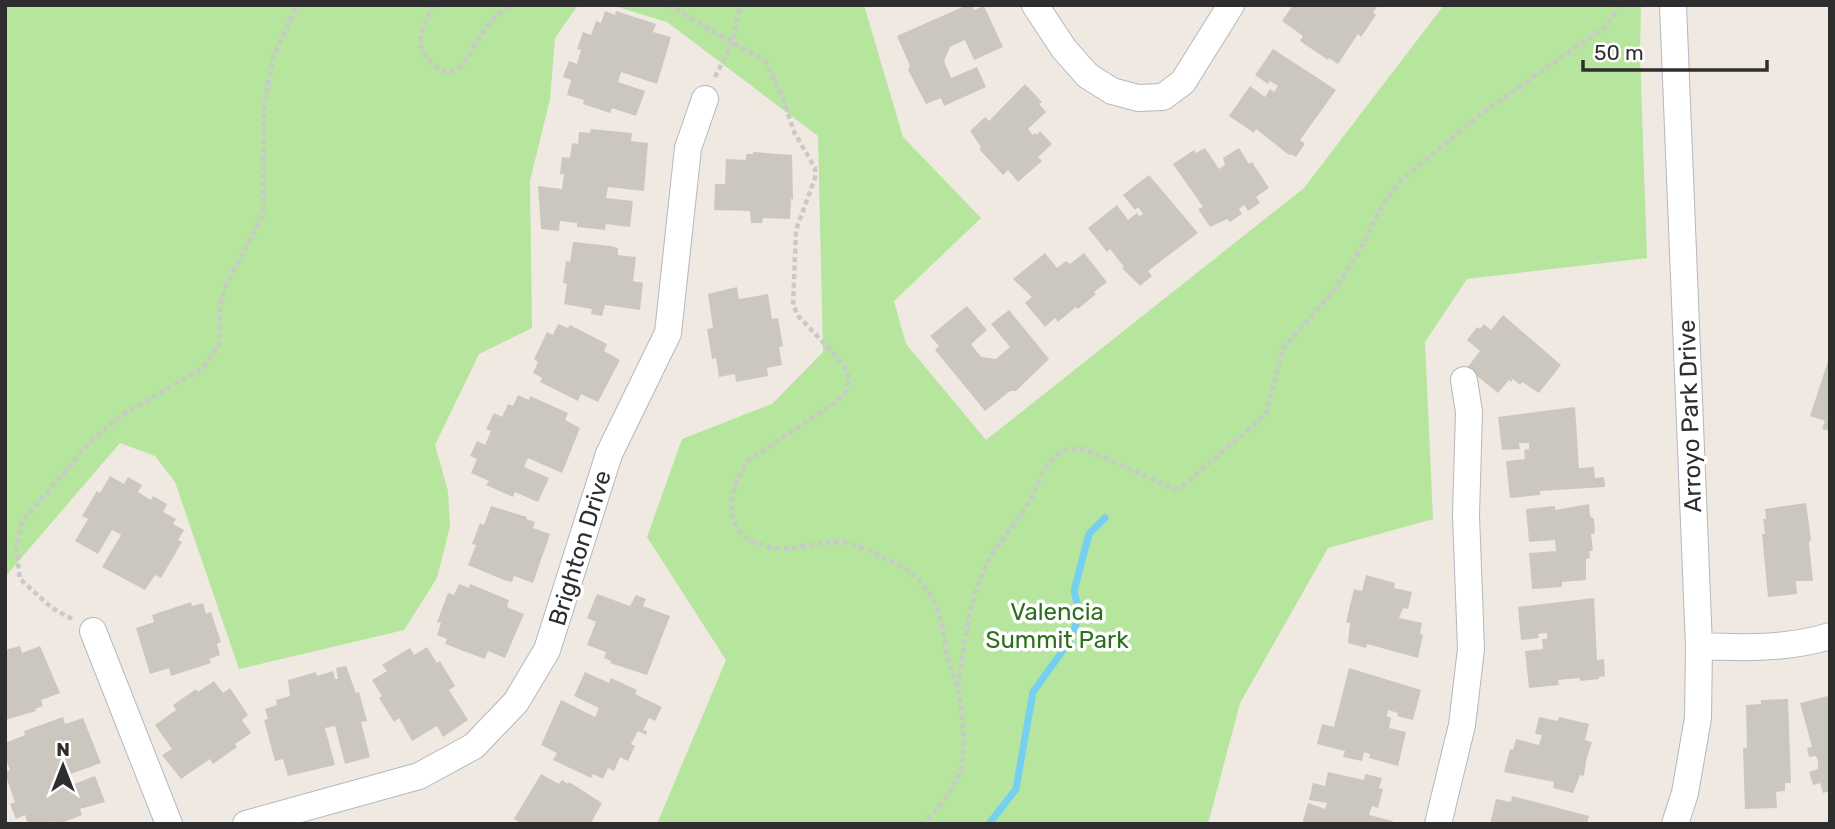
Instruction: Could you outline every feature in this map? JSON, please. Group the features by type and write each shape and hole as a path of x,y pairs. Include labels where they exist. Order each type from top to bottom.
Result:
{"street":[{"path":"1035,5 1064,50 1088,76 1112,91 1138,98 1163,97 1183,82 1231,5"},
{"name":"Arroyo Park Drive","path":"1673,5 1699,646 1698,718 1685,793 1675,824"},
{"name":"Brighton Drive","path":"246,824 419,776 474,746 516,702 547,650 609,454 668,333 688,148 705,99"},
{"path":"1438,824 1462,725 1471,649 1466,515 1469,412 1464,380"},
{"path":"93,631 169,824"},
{"path":"1699,646 1732,648 1804,644 1830,636"}],"path":[{"path":"93,631 52,608 20,579 16,547 22,522 88,444 119,417 204,368 219,344 220,304 227,283 263,215 264,108 273,57 297,5"},
{"path":"434,5 419,41 423,53 433,64 443,71 453,71 462,67 485,29 510,5"},
{"path":"668,5 765,61 782,96 794,132 815,168 815,178 796,230 793,305 799,317 838,358 847,371 849,381 845,393 836,402 749,460 739,473 731,510 735,524 746,539 771,549 787,550 839,542 859,546 909,570 928,592 943,623 949,662 958,687 962,726 961,768 943,802 931,817 921,824"},
{"path":"705,99 732,43 740,5"},
{"path":"958,687 977,588 989,559 1030,499 1044,468 1059,454 1071,448 1084,449 1175,489 1182,487 1266,414 1283,348 1334,292 1361,248 1378,211 1398,183 1480,114 1606,26 1619,5"}],"green space":[{"path":"5,5 578,5 555,38 550,99 530,181 532,328 479,354 435,445 448,491 450,526 437,578 404,630 239,669 175,482 155,456 120,443 5,577"},
{"name":"Valencia Summit Park","path":"611,5 864,5 903,137 981,218 894,301 906,344 986,440 1304,188 1444,5 1641,5 1640,54 1647,258 1467,279 1425,342 1433,519 1328,548 1240,703 1208,824 657,824 726,660 647,537 682,439 772,404 823,352 818,136 667,22"}],"building":[{"path":"972,5 974,10 984,6 1003,47 974,60 965,40 950,47 944,61 951,78 977,67 986,87 944,106 941,98 926,104 908,70 910,66 897,36"},
{"path":"1293,5 1378,5 1373,13 1376,15 1361,37 1358,34 1338,64 1300,41 1303,36 1282,21"},
{"path":"605,11 615,15 616,11 656,24 653,32 671,37 657,84 621,72 618,82 645,91 636,116 612,108 610,113 583,104 584,100 567,95 571,80 563,77 569,61 577,64 581,50 577,49 583,32 591,35 596,21 601,23"},
{"path":"1273,49 1336,90 1300,140 1305,144 1296,157 1289,155 1256,129 1254,133 1229,116 1250,86 1265,97 1270,89 1274,92 1278,86 1270,81 1268,84 1255,75"},
{"path":"1025,84 1042,102 1039,104 1046,112 1028,129 1033,135 1040,131 1052,144 1038,157 1042,161 1018,182 1008,170 1003,175 979,149 981,147 970,131 985,117 989,121"},
{"path":"591,129 632,133 631,141 648,143 644,191 608,187 606,198 633,201 630,227 606,224 605,230 577,227 577,223 560,221 559,231 541,229 538,186 562,189 562,157 570,158 572,143 578,144 579,132 590,133"},
{"path":"1205,148 1219,169 1225,165 1223,158 1239,148 1269,188 1256,197 1260,203 1248,211 1244,205 1239,209 1242,214 1230,222 1227,219 1210,227 1198,209 1203,207 1173,164 1194,150 1196,153"},
{"path":"753,152 792,155 793,199 790,219 763,218 762,223 751,223 750,211 714,210 715,184 725,184 726,159 746,160 746,154"},
{"path":"1149,175 1198,233 1148,271 1152,276 1140,286 1122,268 1124,267 1110,249 1107,252 1088,228 1117,205 1128,220 1137,213 1139,216 1143,214 1138,207 1135,210 1123,195"},
{"path":"573,242 611,246 618,248 618,255 636,257 633,281 643,283 640,310 605,305 602,316 591,314 592,309 564,304 566,261 570,262"},
{"path":"1045,253 1057,268 1066,261 1070,264 1084,253 1107,282 1078,309 1076,307 1058,322 1055,318 1045,327 1025,303 1032,297 1013,279"},
{"path":"737,287 739,299 768,294 772,319 778,318 783,346 779,347 782,365 767,368 768,376 736,382 735,374 719,377 716,358 712,359 707,329 713,328 708,294"},
{"path":"967,306 987,330 971,344 981,357 996,359 1010,347 991,324 1009,310 1049,359 1016,391 1010,391 985,411 935,350 939,346 930,336"},
{"path":"1503,315 1561,365 1539,393 1513,379 1498,393 1467,368 1480,351 1467,340 1477,327 1480,329 1484,324 1491,330"},
{"path":"558,324 568,328 570,325 607,344 604,351 620,360 598,402 581,394 578,401 540,382 542,378 533,373 538,362 534,359 547,332 553,335"},
{"path":"1829,358 1830,431 1822,429 1825,421 1810,416"},
{"path":"518,395 529,400 530,396 568,413 565,420 580,428 562,473 528,458 524,467 549,478 538,502 515,492 513,497 486,485 489,481 471,473 477,459 470,456 477,441 485,445 491,431 486,429 494,413 502,417 508,404 513,406"},
{"path":"1575,407 1579,468 1594,467 1595,478 1604,477 1605,487 1540,491 1540,495 1510,498 1506,461 1525,459 1524,450 1529,449 1529,443 1519,443 1520,449 1502,450 1498,417"},
{"path":"110,476 124,484 128,477 142,485 138,492 151,500 153,496 167,504 163,512 176,519 173,524 184,530 178,540 182,542 161,578 155,575 145,590 102,567 121,535 112,530 98,554 75,541 88,519 82,516"},
{"path":"1806,503 1813,581 1796,581 1797,594 1768,597 1762,534 1765,534 1765,509"},
{"path":"1589,504 1595,530 1594,534 1591,534 1593,551 1589,551 1590,558 1586,559 1586,580 1562,582 1562,587 1532,589 1529,553 1556,551 1555,540 1529,542 1526,509 1555,506 1555,510"},
{"path":"491,506 527,517 526,519 535,522 533,528 550,534 533,583 514,576 512,582 504,580 468,565 476,545 472,544 480,523 484,525"},
{"path":"1366,575 1395,583 1394,588 1412,592 1408,609 1403,608 1399,618 1422,623 1420,634 1423,635 1418,658 1367,644 1366,648 1348,643 1350,623 1346,622 1354,589 1362,591"},
{"path":"459,584 469,588 470,584 509,600 507,607 524,614 505,658 488,651 485,659 445,644 447,639 437,635 441,623 437,622 448,593 454,595"},
{"path":"597,594 630,606 636,595 646,599 643,606 670,616 647,675 610,663 611,661 604,658 606,652 587,645 596,622 587,618"},
{"path":"1594,598 1597,660 1604,659 1605,676 1580,681 1580,678 1558,680 1559,685 1529,688 1525,651 1543,649 1542,639 1547,639 1547,633 1538,634 1539,638 1521,640 1518,607"},
{"path":"191,602 192,606 203,603 206,614 211,612 221,642 217,644 220,655 209,659 211,663 171,676 169,668 150,674 136,628 154,622 152,615"},
{"path":"20,646 22,653 40,646 60,693 41,700 43,706 35,709 36,711 5,720 5,650"},
{"path":"427,647 437,663 440,661 455,686 449,690 468,720 443,737 437,726 412,741 399,718 394,722 379,698 382,696 372,680 387,671 382,665 410,648 414,655"},
{"path":"346,666 356,693 359,692 367,721 361,722 370,757 345,764 335,726 325,728 335,765 288,776 283,759 275,761 264,720 268,719 265,709 277,705 276,700 290,696 288,680 316,672 317,676 333,671 335,679 338,679 336,668"},
{"path":"1349,668 1421,690 1413,720 1397,716 1398,713 1388,710 1387,716 1391,718 1389,728 1406,732 1398,766 1369,758 1370,754 1364,752 1362,761 1343,757 1345,751 1317,744 1322,724 1334,727"},
{"path":"585,672 609,683 611,678 637,690 635,694 662,707 655,721 649,718 643,730 647,731 646,735 638,731 631,744 635,746 628,761 620,757 614,771 608,768 603,779 593,774 591,778 553,760 557,753 541,745 561,700 595,717 599,708 574,696"},
{"path":"214,681 223,693 230,688 248,715 242,720 251,733 213,764 210,759 181,779 162,755 172,749 155,725 176,710 173,705 196,689 198,692"},
{"path":"1828,696 1830,791 1823,793 1820,783 1813,785 1809,772 1818,769 1818,761 1816,756 1809,757 1807,748 1812,747 1800,703"},
{"path":"1788,699 1791,783 1785,783 1785,791 1776,792 1777,808 1745,809 1743,748 1747,748 1746,705 1761,704 1761,700"},
{"path":"63,717 65,724 83,718 101,763 65,776 69,786 95,776 105,802 80,809 82,815 59,824 54,821 28,824 25,815 16,819 10,804 15,802 5,774 10,770 5,757 5,743 25,735 24,731"},
{"path":"1539,717 1558,721 1559,717 1589,724 1585,740 1592,742 1584,776 1580,775 1573,793 1553,788 1554,782 1504,772 1510,749 1513,750 1516,739 1539,745 1542,735 1535,734"},
{"path":"1328,772 1364,780 1365,774 1382,778 1379,788 1383,789 1378,808 1372,806 1369,815 1393,821 1392,824 1302,824 1308,803 1325,809 1327,803 1309,800 1313,783 1325,786"},
{"path":"541,774 559,784 562,780 568,784 569,782 602,803 592,821 597,824 522,824 514,819"},
{"path":"1512,796 1589,816 1587,824 1490,824 1496,799 1511,802"}],"waterway":[{"path":"989,824 1016,789 1033,692 1069,642 1080,614 1074,591 1089,534 1105,518"}]}
